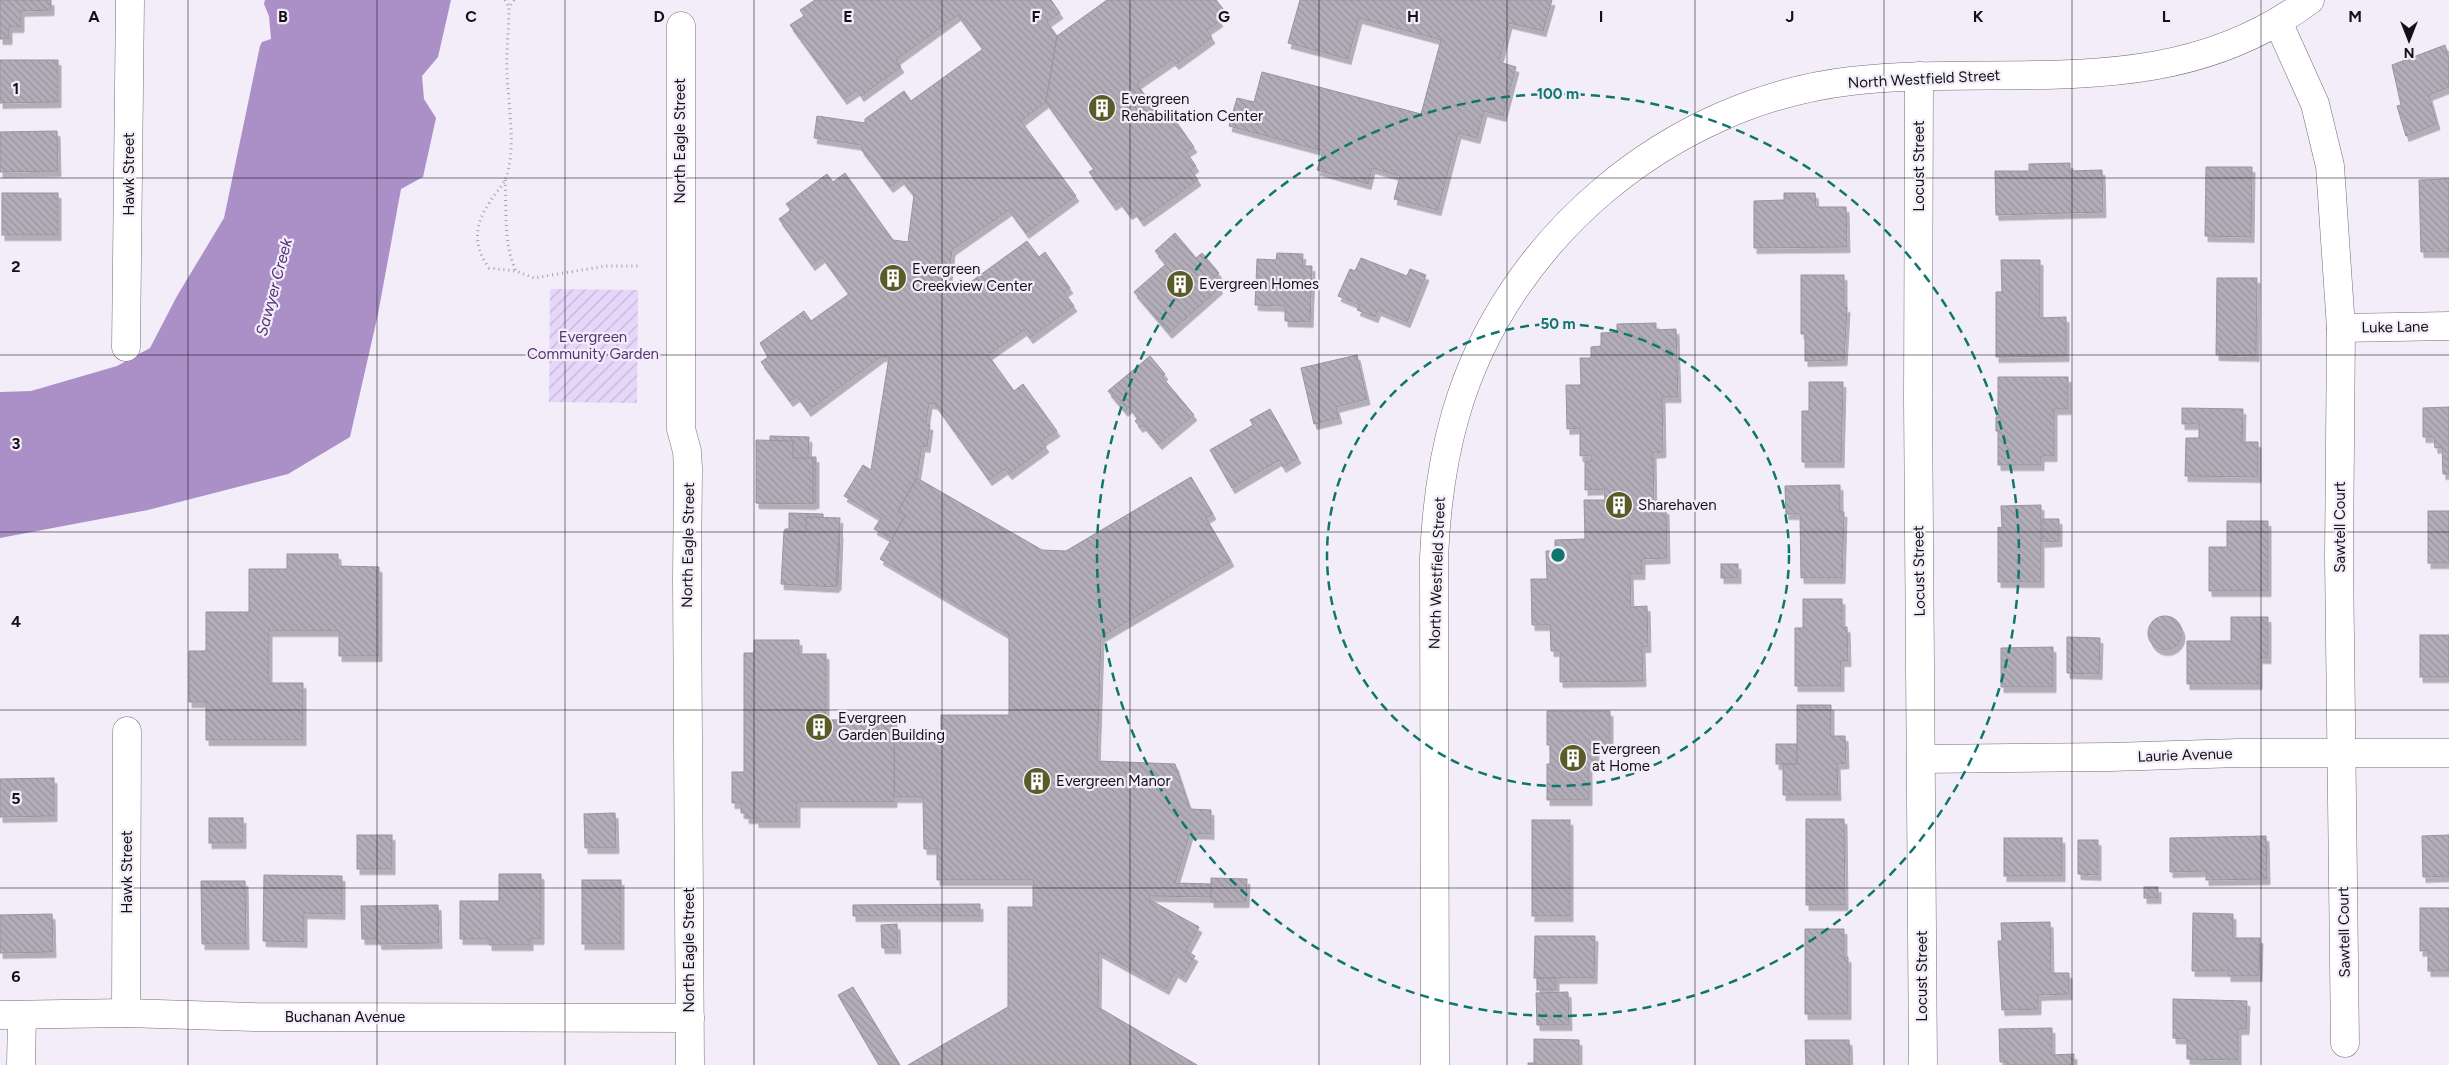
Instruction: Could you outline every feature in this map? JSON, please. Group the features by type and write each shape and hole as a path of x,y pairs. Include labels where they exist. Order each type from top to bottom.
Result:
{"street":[{"name":"Hawk Street","path":"126,347 130,0"},
{"name":"North Westfield Street","path":"1435,1065 1434,558 1438,492 1456,411 1489,334 1509,298 1533,264 1560,232 1590,202 1656,151 1730,113 1769,99 1809,88 1850,81 1919,76 2099,72 2139,69 2203,56 2233,45 2278,22 2310,0"},
{"name":"Sawtell Court","path":"2278,22 2315,104 2330,166 2341,328 2339,557 2345,1043"},
{"name":"North Eagle Street","path":"681,26 681,429 687,451 688,468 690,1065"},
{"name":"Locust Street","path":"1919,76 1918,400 1923,1065"},
{"name":"Luke Lane","path":"2341,328 2449,326"},
{"name":"Hawk Street","path":"126,1013 127,730"},
{"name":"Laurie Avenue","path":"1921,759 2239,753 2449,753"},
{"name":"Buchanan Avenue","path":"11,1015 126,1013 254,1016 690,1018"},
{"path":"11,1015 21,1065"}],"path":[{"path":"505,0 510,7"},
{"path":"514,0 510,7 507,72 511,125 505,180 508,242 511,260 516,271"},
{"path":"505,180 488,204 476,233 481,257 490,268 516,271 534,278 606,266 642,266"}],"green space":[{"name":"Evergreen Community Garden","path":"550,289 638,290 637,403 549,402"}],"water":[{"name":"Sawyer Creek","path":"265,0 451,0 438,57 422,76 424,99 436,118 423,177 401,189 378,314 350,437 288,474 148,510 0,538 0,392 31,391 117,366 150,348 177,296 224,218 260,46 262,42 271,39 269,16 264,4"}],"building":[{"path":"0,0 51,0 51,10 21,11 21,27 9,27 9,39 0,39"},
{"name":"Evergreen Creekview Center","path":"815,0 1051,0 1060,13 1047,22 1057,36 1046,102 1021,121 1076,196 1026,233 1009,210 952,250 947,293 954,294 1027,241 1039,257 1045,252 1070,288 1064,292 1074,306 1030,338 1024,330 988,355 1014,391 1023,384 1057,431 1042,441 1046,447 1009,474 1005,469 989,480 935,404 929,403 926,424 930,425 927,447 922,446 917,478 898,511 905,516 892,539 874,529 881,518 844,496 863,465 871,470 889,357 882,356 808,411 797,396 790,401 761,362 768,357 760,343 804,311 811,321 849,294 822,257 812,265 779,219 791,210 786,204 827,174 833,182 845,173 893,240 908,242 914,195 901,179 890,187 861,149 861,145 814,138 817,116 865,123 865,119 904,91 911,101 983,49 958,15 896,60 901,67 861,96 857,90 844,99 790,25 804,16 800,10"},
{"name":"Evergreen Rehabilitation Center","path":"1107,0 1216,0 1224,10 1216,16 1220,21 1207,30 1212,38 1176,64 1172,60 1137,84 1162,119 1170,113 1194,147 1186,152 1196,166 1191,170 1198,180 1141,221 1134,211 1129,214 1119,201 1113,205 1089,172 1094,169 1046,102 1057,36"},
{"path":"1300,0 1552,0 1543,31 1509,23 1499,62 1516,67 1503,116 1484,111 1477,138 1458,133 1438,210 1394,199 1400,176 1372,168 1368,184 1317,170 1323,151 1229,126 1237,98 1254,102 1262,72 1421,114 1441,40 1359,18 1348,59 1288,43"},
{"path":"2445,45 2449,58 2449,87 2429,95 2437,124 2406,136 2397,106 2401,105 2392,65"},
{"path":"0,60 58,60 58,102 0,103"},
{"path":"57,131 58,171 0,172 0,132"},
{"path":"2070,163 2070,171 2102,170 2103,212 1996,215 1995,171 2029,171 2029,164"},
{"path":"2206,167 2252,167 2251,237 2205,236"},
{"path":"2449,179 2449,252 2421,252 2419,180"},
{"path":"2,193 58,193 58,235 2,235"},
{"path":"1784,193 1815,193 1816,207 1846,207 1847,247 1754,248 1754,201 1784,200"},
{"name":"Evergreen Homes","path":"1175,233 1196,258 1202,253 1219,273 1212,280 1220,288 1169,333 1134,292 1166,264 1155,251"},
{"name":"Evergreen Homes","path":"1277,253 1303,254 1302,266 1312,266 1310,322 1285,321 1285,306 1255,305 1257,259 1276,260"},
{"name":"Evergreen Homes","path":"1361,258 1407,276 1410,269 1426,275 1407,322 1378,310 1375,317 1357,310 1360,305 1338,296 1350,269 1355,271"},
{"path":"2001,260 2040,260 2040,318 2066,317 2066,356 1996,357 1996,292 2002,292"},
{"path":"1801,275 1844,275 1844,307 1847,307 1844,360 1805,361 1805,334 1801,334"},
{"path":"2217,278 2257,278 2256,356 2216,355"},
{"name":"Sharehaven","path":"1656,323 1656,330 1676,329 1678,397 1662,397 1663,452 1653,453 1654,509 1666,509 1667,558 1642,559 1642,574 1630,574 1631,607 1647,606 1648,647 1642,647 1643,681 1560,682 1560,651 1551,651 1550,625 1532,625 1531,579 1547,579 1546,551 1555,551 1555,540 1585,539 1584,500 1605,500 1604,489 1585,490 1585,461 1591,461 1591,455 1580,456 1580,428 1567,429 1566,385 1581,385 1580,358 1591,358 1591,347 1601,346 1601,333 1617,332 1617,324"},
{"path":"1357,355 1367,399 1336,407 1339,418 1314,424 1301,368"},
{"path":"1150,356 1165,374 1162,377 1194,415 1159,444 1143,425 1140,427 1135,421 1138,418 1129,407 1125,411 1108,391"},
{"path":"1998,377 2068,377 2068,409 2054,409 2054,456 2041,456 2041,465 1998,465 1996,417 1998,417"},
{"path":"1809,382 1843,382 1841,462 1802,462 1802,411 1809,411"},
{"path":"2449,407 2449,474 2443,474 2442,447 2435,448 2434,437 2423,437 2423,408"},
{"path":"2182,408 2243,409 2242,442 2258,442 2258,477 2185,476 2186,438 2199,438 2199,424 2182,424"},
{"path":"1270,409 1298,458 1283,467 1279,460 1232,488 1210,450 1253,425 1250,420"},
{"path":"770,436 809,437 808,457 816,457 816,503 758,503 758,454 770,454"},
{"path":"756,440 793,441 793,458 813,458 813,504 756,503"},
{"name":"Evergreen Manor","path":"1191,477 1213,514 1206,518 1231,561 1101,637 1097,761 1175,764 1190,809 1211,810 1211,834 1190,833 1175,883 1211,884 1211,897 1150,896 1150,900 1199,927 1186,951 1195,956 1183,977 1175,972 1166,989 1099,952 1098,1007 1197,1065 908,1065 1008,1007 1008,907 1033,907 1033,880 937,880 937,849 924,849 923,797 894,797 894,735 941,735 941,715 1009,715 1009,635 880,559 905,516 898,511 917,478 1042,550 1066,551"},
{"path":"1840,485 1840,511 1844,512 1842,578 1801,578 1800,514 1786,514 1785,486"},
{"path":"2041,505 2041,582 1998,582 1998,527 2002,528 2001,506"},
{"path":"2428,511 2449,511 2449,563 2428,563"},
{"path":"789,513 823,514 823,531 840,532 838,585 783,583 785,529 789,529"},
{"path":"806,517 840,518 836,587 781,584 784,531 806,532"},
{"path":"2042,519 2059,519 2059,541 2042,542"},
{"path":"2227,521 2268,521 2268,591 2209,591 2209,547 2227,547"},
{"path":"287,554 338,554 338,566 379,567 379,656 339,656 339,631 269,631 269,683 303,683 303,740 206,740 206,702 189,702 189,651 206,651 206,612 249,612 249,569 287,569"},
{"path":"1721,564 1738,564 1738,578 1721,578"},
{"path":"1803,599 1842,599 1842,627 1847,627 1848,661 1841,661 1841,686 1795,686 1795,628 1803,628"},
{"path":"2165,616 2177,621 2182,633 2177,645 2165,650 2153,645 2148,633 2153,621"},
{"path":"2231,617 2268,617 2268,658 2259,658 2259,684 2187,684 2187,641 2231,641"},
{"path":"2420,635 2449,635 2449,677 2420,677"},
{"path":"2067,637 2100,638 2099,674 2067,673"},
{"name":"Evergreen Garden Building","path":"754,640 799,640 799,654 826,654 826,720 894,719 894,802 797,802 797,822 756,822 756,818 746,818 746,813 741,813 741,803 732,803 732,772 744,772 744,653 754,653"},
{"path":"2053,647 2053,687 2001,687 2001,648"},
{"path":"1797,705 1831,705 1831,736 1845,736 1846,763 1837,764 1838,795 1783,795 1783,764 1797,764"},
{"name":"Evergreen at Home","path":"1547,711 1610,711 1610,745 1596,745 1596,765 1589,765 1589,800 1547,800 1547,764 1550,764 1550,745 1547,745"},
{"path":"1776,744 1797,744 1797,764 1776,764"},
{"path":"54,778 54,816 0,817 0,779"},
{"path":"615,813 616,848 585,848 584,814"},
{"path":"209,818 243,818 243,843 209,843"},
{"path":"1806,819 1844,819 1845,905 1806,905"},
{"path":"1532,820 1570,820 1570,916 1532,916"},
{"path":"357,835 392,835 392,869 357,869"},
{"path":"2449,835 2449,876 2423,877 2422,836"},
{"path":"2266,836 2267,879 2206,880 2206,871 2170,872 2170,838"},
{"path":"2004,838 2062,838 2062,876 2004,876"},
{"path":"2078,840 2098,840 2098,875 2078,874"},
{"path":"499,874 541,874 541,939 530,939 530,945 489,945 489,939 460,939 460,901 499,901"},
{"path":"264,875 342,876 342,914 304,913 304,942 263,941"},
{"path":"1211,878 1247,879 1246,902 1211,902"},
{"path":"582,880 621,880 621,944 582,944"},
{"path":"201,881 245,881 246,944 202,944"},
{"path":"2144,887 2158,887 2158,898 2144,898"},
{"path":"980,904 980,916 853,916 853,905"},
{"path":"438,905 439,943 379,944 378,939 362,939 361,906"},
{"path":"2420,908 2449,908 2449,971 2428,971 2428,950 2420,951"},
{"path":"2193,913 2233,914 2233,938 2260,938 2259,976 2228,976 2228,971 2192,971"},
{"path":"52,914 53,952 0,953 0,915"},
{"path":"2050,922 2051,973 2069,973 2069,994 2038,995 2038,1009 2002,1010 1998,941 2002,941 2001,923"},
{"path":"897,924 898,948 882,948 881,925"},
{"path":"1805,929 1844,929 1844,957 1848,957 1848,1014 1805,1014"},
{"path":"1535,936 1595,936 1594,978 1534,978"},
{"path":"1537,978 1556,978 1556,990 1537,990"},
{"path":"853,987 900,1065 879,1065 838,995"},
{"path":"1568,992 1569,1025 1537,1025 1536,993"},
{"path":"2173,999 2247,1001 2246,1029 2238,1029 2238,1060 2187,1059 2187,1039 2173,1038"},
{"path":"2052,1028 2052,1055 2074,1054 2074,1065 2007,1065 2007,1062 2000,1062 1999,1029"},
{"path":"1534,1039 1579,1040 1579,1065 1528,1065 1528,1063 1534,1063"},
{"path":"1805,1040 1849,1040 1850,1065 1806,1065"}],"place":[{"name":"Evergreen Rehabilitation Center","path":"1102,108"},
{"name":"Evergreen Creekview Center","path":"893,278"},
{"name":"Evergreen Homes","path":"1180,284"},
{"name":"Sharehaven","path":"1619,505"},
{"name":"Evergreen Garden Building","path":"819,727"},
{"name":"Evergreen at Home","path":"1573,758"},
{"name":"Evergreen Manor","path":"1037,781"}]}
